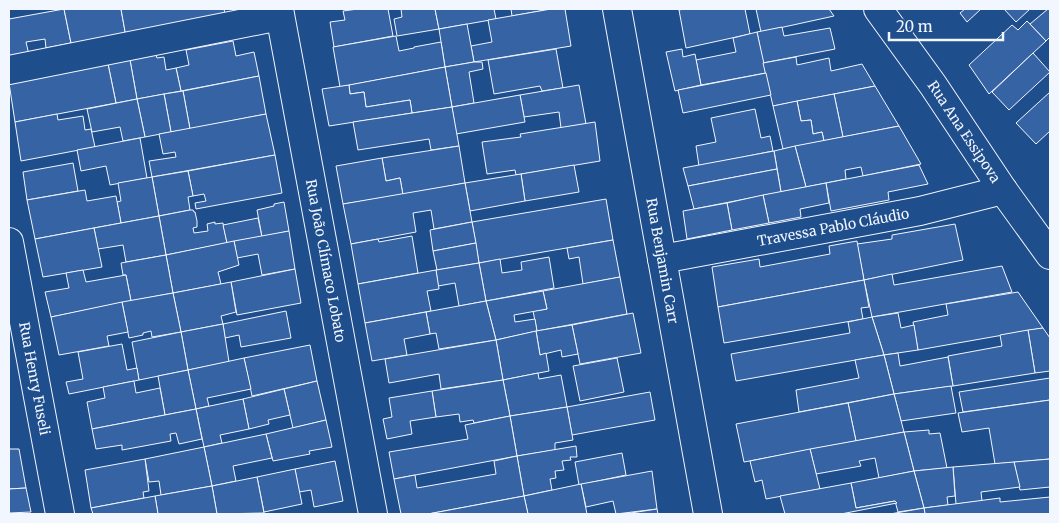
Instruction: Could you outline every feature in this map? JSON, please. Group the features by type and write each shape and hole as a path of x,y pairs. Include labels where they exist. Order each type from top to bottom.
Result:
{"street":[{"name":"Rua Benjamin Carr","path":"617,9 708,514"},
{"name":"Rua Ana Essipova","path":"878,9 932,85 1002,190 1050,255"},
{"path":"9,70 280,12"},
{"name":"Rua João Clímaco Lobato","path":"280,12 373,514"},
{"name":"Travessa Pablo Cláudio","path":"662,259 920,211 1002,190"},
{"name":"Rua Henry Fuseli","path":"9,242 60,514"}],"building":[{"path":"64,9 71,43 46,48 45,39 26,42 29,55 9,59 9,19"},
{"path":"64,9 121,9 126,37 68,48 67,44 71,43"},
{"path":"121,9 224,9 226,18 126,37"},
{"path":"388,9 393,36 334,47 330,22 345,20 343,11"},
{"path":"401,9 435,9 439,29 397,36 394,19 402,17"},
{"path":"435,9 494,9 496,19 439,29"},
{"path":"511,9 551,9 512,16"},
{"path":"551,9 565,9 571,46 474,62 471,46 492,42 488,20"},
{"path":"745,9 750,34 686,48 679,10"},
{"path":"756,9 829,9 834,16 761,32"},
{"path":"965,9 981,9 967,22 960,13"},
{"path":"1004,9 1030,9 1016,22"},
{"path":"1050,9 1050,37 1046,41 1030,24"},
{"path":"1027,21 1046,41 989,94 969,65 1012,25 1018,30"},
{"path":"467,24 474,62 445,67 439,29"},
{"path":"782,27 784,36 830,28 835,49 763,63 757,32"},
{"path":"757,32 766,73 701,85 696,60 736,52 733,38"},
{"path":"396,36 399,51 441,42 445,67 340,87 333,47"},
{"path":"233,41 236,56 254,52 259,76 181,91 176,68 189,65 186,50"},
{"path":"556,49 563,88 542,91 540,86 494,94 488,60"},
{"path":"682,49 683,57 695,54 701,85 675,91 666,52"},
{"path":"1033,53 1050,72 1009,110 992,92"},
{"path":"156,55 157,58 164,57 166,70 176,68 181,91 137,99 130,60"},
{"path":"796,57 797,65 829,58 831,71 862,64 875,86 773,106 763,63"},
{"path":"130,60 137,99 116,103 108,64"},
{"path":"482,62 483,69 469,72 474,103 452,107 445,67"},
{"path":"108,64 116,103 15,122 9,83"},
{"path":"445,67 452,107 412,113 410,100 366,107 364,92 350,94 349,85"},
{"path":"766,73 771,95 683,113 678,90"},
{"path":"259,76 266,114 190,129 183,91"},
{"path":"349,85 350,94 364,92 366,107 410,100 412,113 329,126 322,89"},
{"path":"579,85 586,124 561,128 559,112 524,117 520,95"},
{"path":"875,86 899,126 843,137 834,94"},
{"path":"183,91 190,129 171,132 164,94"},
{"path":"1050,92 1050,131 1036,144 1016,123"},
{"path":"164,94 171,132 145,137 137,99"},
{"path":"834,94 843,137 824,141 822,132 813,134 811,120 801,121 797,101"},
{"path":"520,95 525,122 456,134 452,107"},
{"path":"137,99 145,137 123,141 120,127 92,132 87,109"},
{"path":"797,101 801,121 811,120 813,134 822,132 824,141 783,149 773,106"},
{"path":"452,107 459,146 431,150 429,139 358,150 353,122"},
{"path":"755,109 761,138 770,136 773,151 699,166 696,146 716,142 711,118"},
{"path":"57,114 58,120 83,116 85,130 91,129 95,147 21,161 15,122"},
{"path":"266,114 275,155 152,177 149,161 176,157 175,152 163,154 159,134"},
{"path":"595,122 600,161 516,175 515,170 487,174 482,142 521,137 520,134"},
{"path":"899,126 921,164 863,176 861,167 845,170 846,179 806,187 795,146"},
{"path":"140,138 147,178 110,185 106,166 81,171 77,150"},
{"path":"459,146 465,183 403,195 400,178 386,181 382,158"},
{"path":"795,146 806,187 781,192 774,151"},
{"path":"774,151 777,169 688,186 683,168"},
{"path":"275,155 282,193 196,209 195,203 206,201 204,194 193,196 188,171"},
{"path":"382,158 386,181 400,178 403,195 343,204 336,166"},
{"path":"73,163 78,191 27,200 23,172"},
{"path":"574,165 579,192 525,201 521,174"},
{"path":"919,165 928,184 888,192 889,200 831,211 826,183"},
{"path":"777,169 781,192 694,209 688,186"},
{"path":"188,171 193,196 188,197 190,210 159,216 152,177"},
{"path":"521,174 525,201 470,211 465,183"},
{"path":"152,177 159,216 121,223 117,202 121,201 118,183"},
{"path":"465,183 472,222 434,229 431,210 413,213 416,232 351,244 343,204"},
{"path":"826,183 829,203 800,209 801,217 769,223 763,195"},
{"path":"85,190 87,201 116,196 121,223 35,239 27,200"},
{"path":"763,195 769,223 732,230 727,203"},
{"path":"606,199 613,240 479,263 472,222"},
{"path":"284,202 289,231 262,237 257,210"},
{"path":"727,203 732,230 687,239 683,211"},
{"path":"190,210 195,212 197,221 197,227 193,228 194,233 208,231 207,224 223,223 227,243 166,255 159,216"},
{"path":"159,216 166,255 126,262 123,245 98,249 94,228"},
{"path":"258,218 262,237 227,243 223,225"},
{"path":"472,222 476,243 433,251 430,230"},
{"path":"955,224 963,260 864,280 857,244 892,239 892,235"},
{"path":"94,228 102,267 43,277 35,239"},
{"path":"289,231 295,269 262,275 258,254 237,258 234,241"},
{"path":"412,236 418,273 358,284 351,244 378,239 379,242"},
{"path":"613,240 620,277 583,284 579,257 569,259 567,248"},
{"path":"234,241 239,265 218,272 221,284 173,293 166,255"},
{"path":"857,241 864,280 718,307 712,267 759,259 760,267 830,254 829,246"},
{"path":"476,243 479,263 437,270 433,251"},
{"path":"166,255 173,293 131,301 126,275 123,275 121,263"},
{"path":"549,257 554,288 486,301 479,263 500,259 502,273 522,270 521,262"},
{"path":"479,263 486,301 459,306 455,283 438,286 436,270"},
{"path":"1002,266 1012,292 872,317 864,280 892,274 894,285"},
{"path":"295,269 301,303 237,315 231,282"},
{"path":"83,270 86,282 126,275 131,301 51,317 45,292 69,288 66,273"},
{"path":"436,270 439,289 427,291 431,311 365,323 358,284"},
{"path":"620,277 627,314 537,331 533,311 547,309 543,291"},
{"path":"864,280 869,307 861,308 863,319 724,343 718,307"},
{"path":"231,282 236,312 221,316 223,324 181,332 173,293"},
{"path":"543,291 547,309 514,315 515,322 535,319 537,331 496,340 486,301"},
{"path":"1018,292 1043,328 918,350 913,322 948,315 946,304"},
{"path":"173,293 181,332 152,337 151,331 129,338 122,302"},
{"path":"486,301 496,340 439,349 436,333 430,334 426,312"},
{"path":"122,302 128,332 107,336 109,346 59,355 51,317"},
{"path":"286,311 291,338 241,347 239,335 225,338 223,324"},
{"path":"426,312 430,334 404,339 407,355 372,361 365,323"},
{"path":"633,313 641,353 580,364 572,325"},
{"path":"898,313 901,328 914,325 918,350 884,355 872,317"},
{"path":"872,317 884,355 736,381 731,354 850,333 848,322"},
{"path":"223,324 229,362 188,370 181,332"},
{"path":"572,325 578,354 562,357 561,350 540,355 536,331"},
{"path":"1043,328 1050,338 1050,371 1035,373 1028,330"},
{"path":"1028,330 1035,373 953,386 948,356 1002,346 1000,335"},
{"path":"536,331 540,355 546,353 549,371 503,380 496,340"},
{"path":"181,332 188,370 139,380 132,342"},
{"path":"496,340 503,380 441,389 439,374 389,383 385,359"},
{"path":"122,344 127,370 137,368 139,380 69,394 66,382 83,379 78,352"},
{"path":"310,345 317,381 252,396 244,358"},
{"path":"898,353 900,366 948,357 953,386 894,394 884,355"},
{"path":"884,355 894,394 799,412 796,390 859,378 855,360"},
{"path":"244,358 251,389 207,398 209,406 196,409 188,370"},
{"path":"617,358 624,392 580,401 573,366"},
{"path":"188,370 196,409 165,415 158,376"},
{"path":"538,373 539,379 561,375 567,407 510,416 503,380"},
{"path":"1050,378 1050,400 963,412 959,392"},
{"path":"503,380 510,416 474,423 473,420 460,422 459,414 436,417 432,391"},
{"path":"134,381 136,393 160,388 165,415 92,429 87,402 105,398 103,387"},
{"path":"317,381 326,420 293,428 284,389"},
{"path":"951,386 956,413 901,421 894,394"},
{"path":"284,389 290,415 268,420 269,424 249,429 243,399"},
{"path":"432,391 436,417 410,421 412,434 387,439 383,419 392,417 389,398"},
{"path":"650,392 655,420 572,435 567,407"},
{"path":"894,394 904,432 856,441 848,403"},
{"path":"243,399 249,429 220,435 222,443 204,447 196,409"},
{"path":"1050,400 1050,459 995,464 989,428 962,432 958,413"},
{"path":"848,403 856,441 744,462 736,424"},
{"path":"567,407 573,440 555,443 555,450 517,456 510,416"},
{"path":"196,409 202,439 179,444 176,433 170,434 171,441 122,450 122,445 96,449 92,429"},
{"path":"510,416 517,456 394,479 389,452 468,439 465,425"},
{"path":"326,420 332,447 309,451 310,454 273,461 266,434"},
{"path":"929,430 929,434 940,433 947,468 914,471 904,432"},
{"path":"904,432 914,471 879,478 875,458 859,461 861,466 816,474 810,449"},
{"path":"266,434 272,458 233,466 236,481 212,486 204,447"},
{"path":"576,446 577,457 570,457 571,460 562,461 564,470 555,471 556,478 550,479 552,490 524,496 517,456"},
{"path":"204,447 212,486 161,495 159,481 149,482 145,459"},
{"path":"9,449 19,449 26,488 9,489"},
{"path":"810,449 820,489 766,499 762,480 755,482 750,461"},
{"path":"622,453 626,475 579,485 575,462"},
{"path":"517,456 524,496 428,514 401,514 394,479 415,475 417,488 496,474 494,461"},
{"path":"145,459 149,491 143,492 144,498 91,508 85,470"},
{"path":"1050,459 1050,487 1020,490 1014,462"},
{"path":"335,461 343,501 314,507 311,490 299,492 295,469"},
{"path":"1014,462 1020,487 981,492 982,501 956,504 953,467"},
{"path":"953,467 955,496 947,497 948,505 924,508 914,471"},
{"path":"295,469 302,504 264,512 257,477"},
{"path":"652,471 657,509 616,514 613,501 586,507 581,484"},
{"path":"914,471 924,508 898,512 895,501 856,508 851,483"},
{"path":"257,477 264,513 217,514 212,486"},
{"path":"851,483 856,508 895,501 897,503 841,514 785,514 780,496"},
{"path":"581,484 587,514 528,514 524,496"},
{"path":"212,486 217,514 158,514 155,496"},
{"path":"26,488 31,512 9,513 9,489"},
{"path":"155,496 158,514 93,514 91,508"},
{"path":"524,496 528,514 428,514"},
{"path":"1050,497 1050,514 925,514 924,508 1000,498 1000,502"},
{"path":"924,508 925,514 890,514"},
{"path":"657,509 658,514 624,514"}]}
